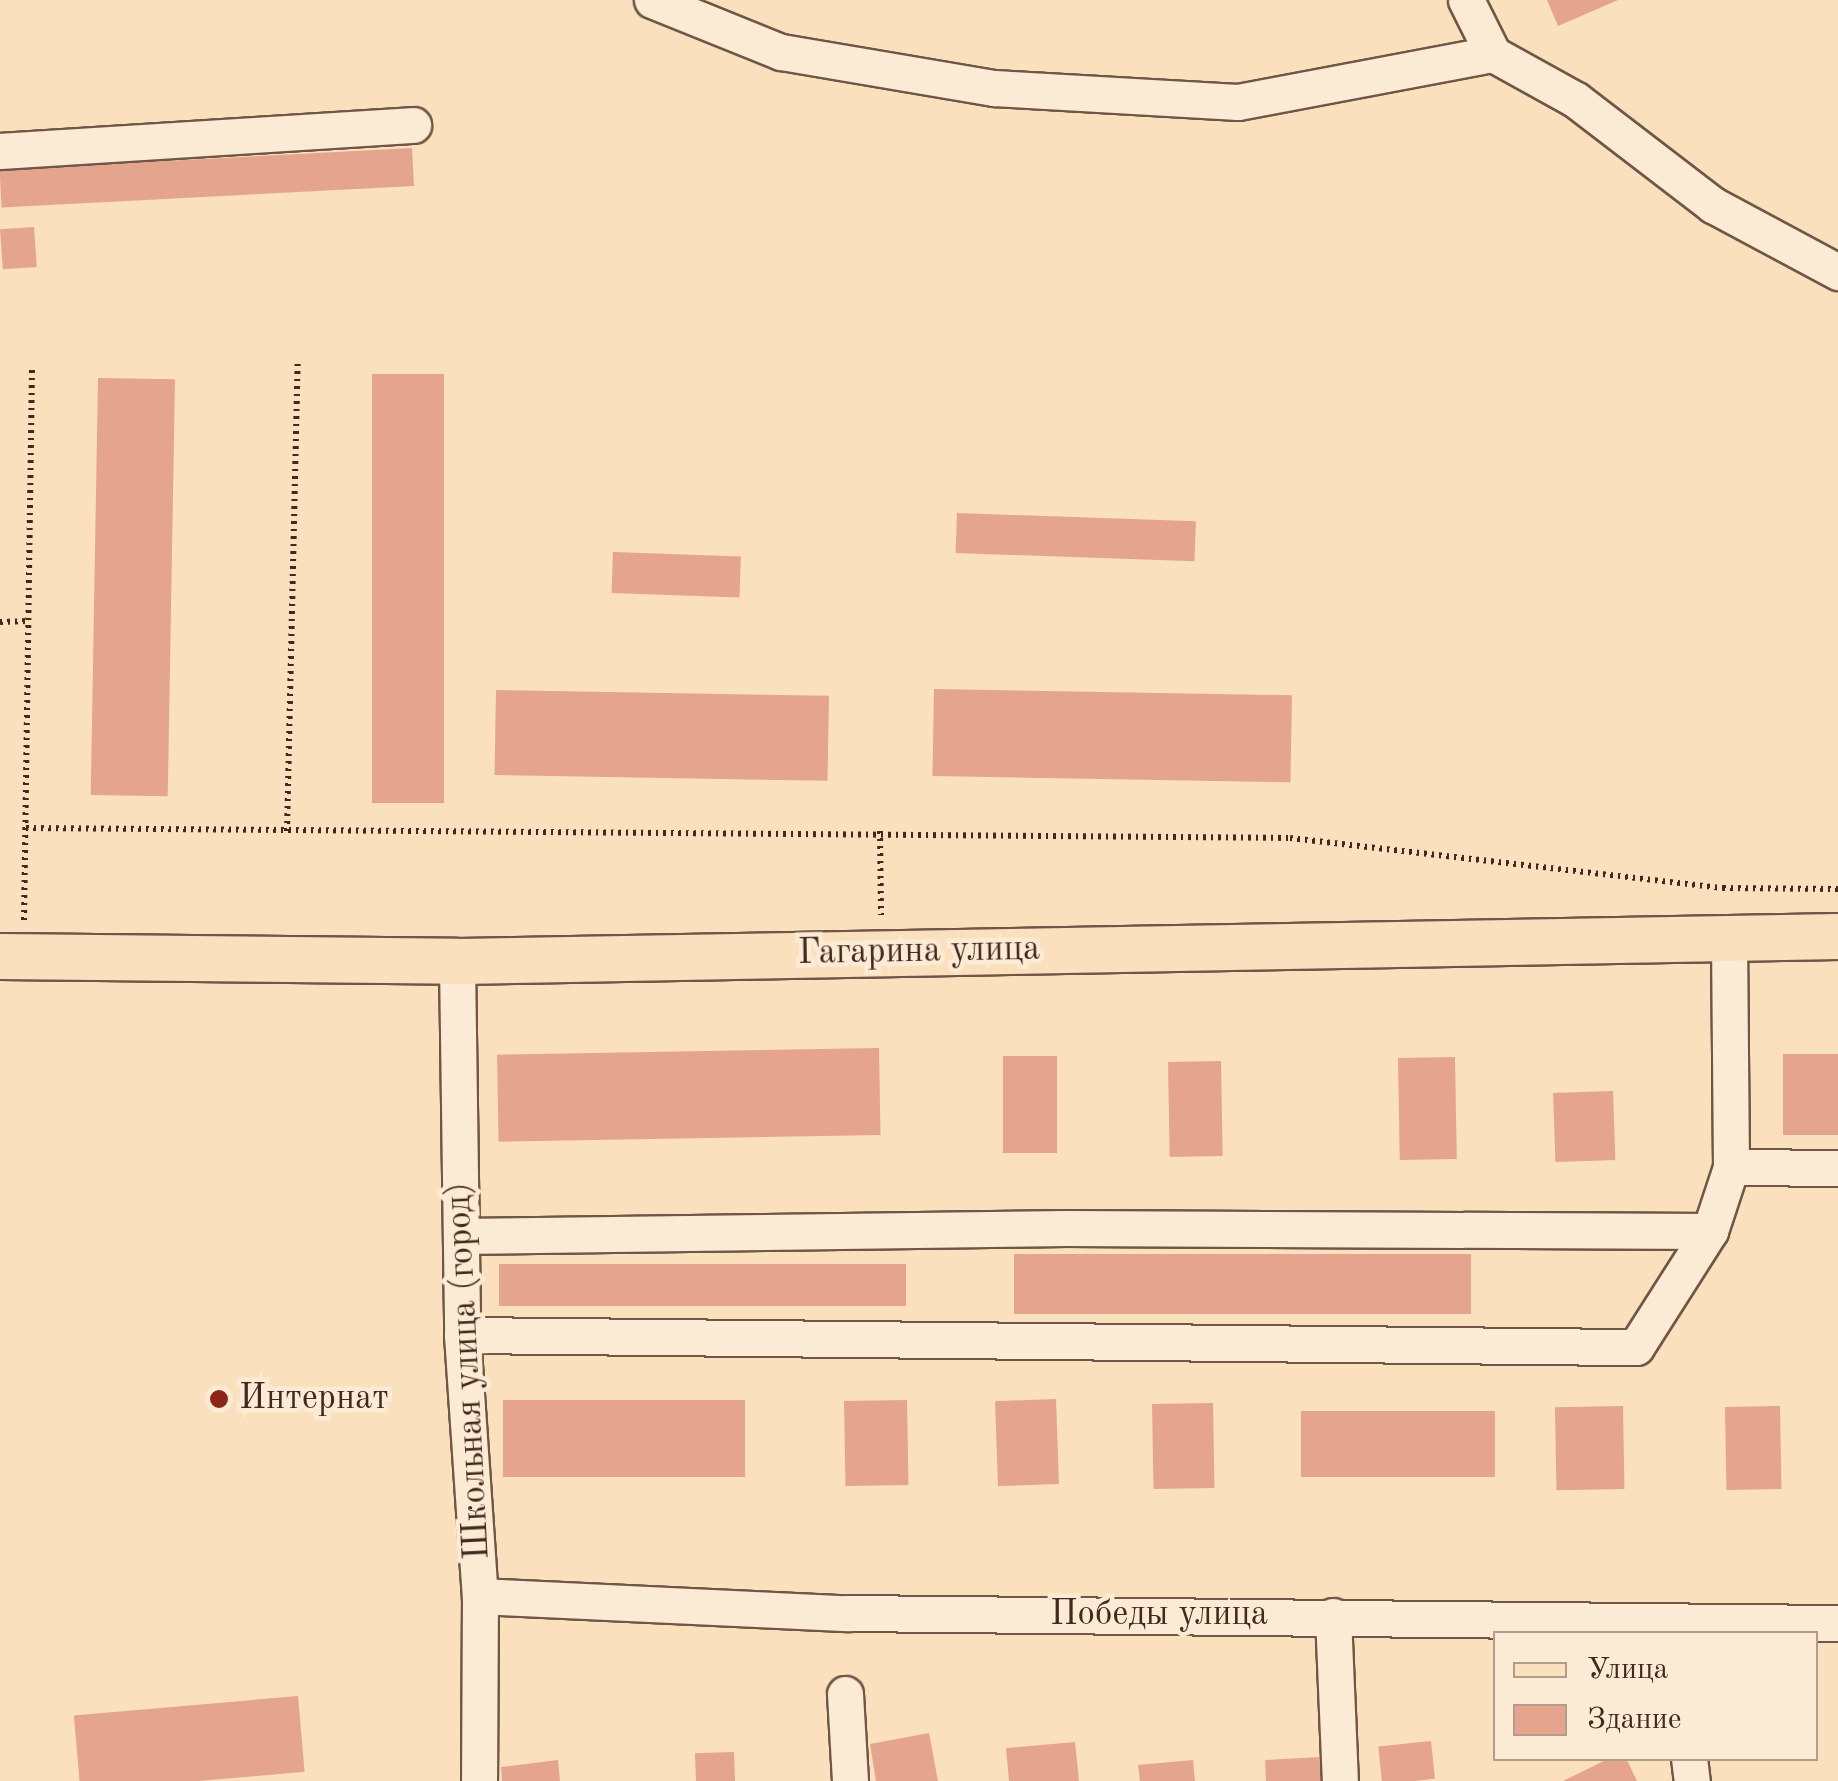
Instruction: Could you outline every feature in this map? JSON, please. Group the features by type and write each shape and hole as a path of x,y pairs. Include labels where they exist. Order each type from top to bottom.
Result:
{"main road":[{"name":"Гагарина улица","path":"12,956 457,960 1838,936"}],"street":[{"path":"652,0 781,52 994,88 1238,102 1492,54"},
{"path":"1466,0 1492,54 1576,100 1713,205 1838,272"},
{"path":"0,151 412,124"},
{"path":"462,1335 1636,1348 1710,1230 1731,1168 1729,938"},
{"name":"Школьная улица (город)","path":"457,960 462,1335 480,1596 479,1781"},
{"path":"1731,1168 1838,1168"},
{"path":"461,1236 1066,1228 1710,1230"},
{"name":"Победы улица","path":"480,1596 847,1613 1333,1616 1674,1629 1838,1623"},
{"path":"1333,1616 1340,1781"},
{"path":"844,1694 850,1781"}],"path":[{"path":"288,831 298,361"},
{"path":"12,956 26,828 32,366"},
{"path":"0,622 28,621"},
{"path":"26,828 880,831 1290,838 1723,888 1838,888"},
{"path":"880,831 881,953"}],"building":[{"path":"1547,0 1618,0 1558,26"},
{"path":"412,148 414,186 2,208 0,170"},
{"path":"34,227 37,267 3,269 0,229"},
{"path":"372,374 444,374 444,803 372,803"},
{"path":"98,378 175,379 168,796 91,795"},
{"path":"957,513 1196,521 1194,561 956,553"},
{"path":"613,552 741,556 739,597 612,593"},
{"path":"934,689 1292,695 1290,782 932,776"},
{"path":"496,690 829,696 827,781 495,775"},
{"path":"879,1048 881,1135 499,1142 497,1055"},
{"path":"1783,1054 1838,1054 1838,1135 1783,1135"},
{"path":"1003,1056 1057,1056 1057,1153 1003,1153"},
{"path":"1455,1057 1457,1159 1400,1160 1398,1058"},
{"path":"1221,1061 1223,1156 1170,1157 1168,1062"},
{"path":"1613,1091 1615,1160 1555,1162 1553,1093"},
{"path":"1014,1254 1471,1254 1471,1314 1014,1314"},
{"path":"499,1264 906,1264 906,1306 499,1306"},
{"path":"1056,1399 1059,1484 998,1486 995,1401"},
{"path":"503,1400 745,1400 745,1477 503,1477"},
{"path":"907,1400 908,1485 845,1486 844,1401"},
{"path":"1213,1403 1214,1488 1153,1489 1152,1404"},
{"path":"1623,1406 1624,1489 1556,1490 1555,1407"},
{"path":"1780,1406 1781,1489 1726,1490 1725,1407"},
{"path":"1301,1411 1495,1411 1495,1477 1301,1477"},
{"path":"298,1696 305,1772 198,1781 80,1781 74,1716"},
{"path":"929,1733 938,1781 876,1781 870,1744"},
{"path":"1431,1741 1435,1779 1382,1781 1378,1747"},
{"path":"1075,1742 1079,1781 1009,1781 1006,1748"},
{"path":"734,1752 735,1781 696,1781 695,1753"},
{"path":"1321,1757 1323,1781 1266,1781 1265,1760"},
{"path":"558,1760 560,1781 502,1781 501,1767"},
{"path":"1193,1760 1195,1781 1140,1781 1138,1765"},
{"path":"1604,1761 1627,1761 1637,1781 1563,1781"}],"place":[{"name":"Интернат","path":"219,1399"}]}
